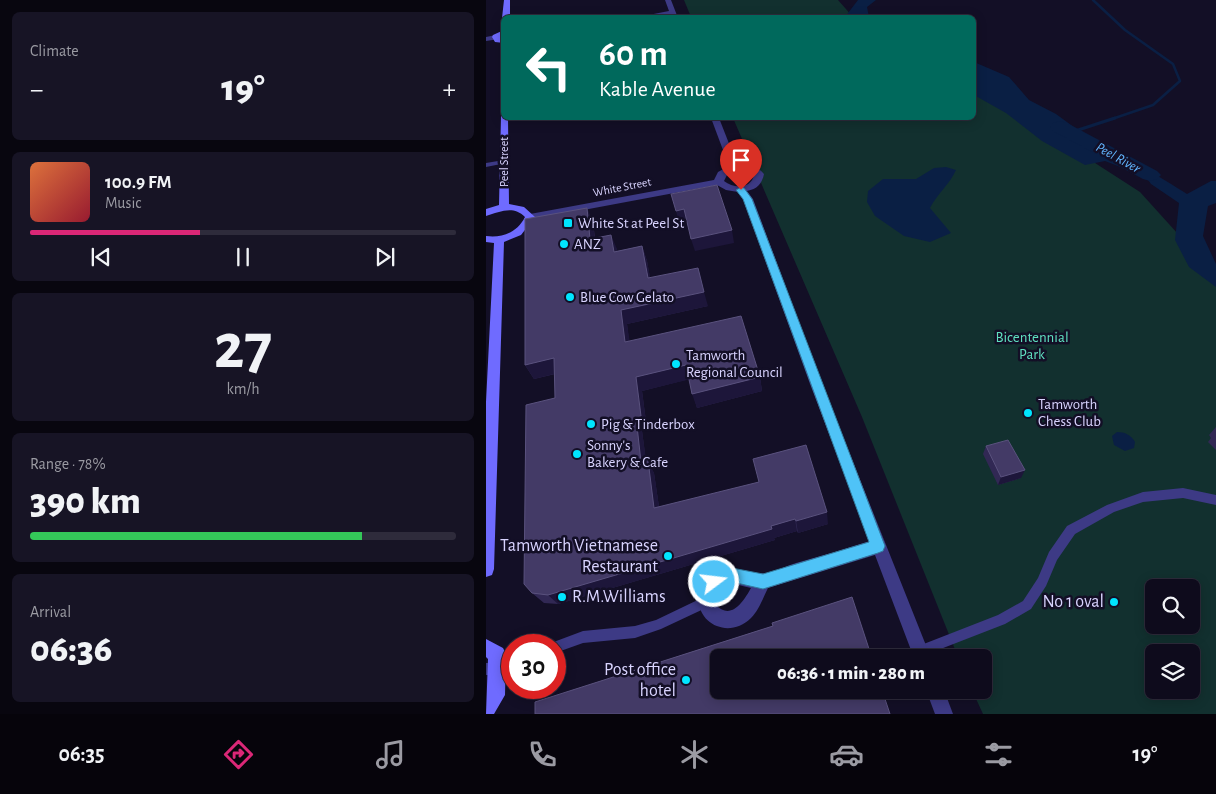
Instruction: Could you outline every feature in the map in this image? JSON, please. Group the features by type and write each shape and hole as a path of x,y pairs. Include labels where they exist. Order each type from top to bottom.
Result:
{"main road":[{"path":"506,15 507,0"},
{"path":"501,34 496,37 501,40"},
{"name":"Peel Street","path":"504,120 504,207"},
{"path":"486,213 504,207 520,208 530,217 522,229 508,238 492,240 486,569"},
{"path":"486,648 497,654 498,668 496,695 486,710"}],"street":[{"path":"668,0 674,15"},
{"path":"486,39 496,37"},
{"path":"715,120 734,167"},
{"path":"734,167 752,168 759,174 757,182 741,190 727,188 719,182 720,175 734,167"},
{"name":"White Street","path":"530,217 719,182"},
{"path":"741,190 748,199 878,546 919,649"},
{"path":"763,582 752,604 741,615 728,619 717,618 709,611 706,602 708,590 714,582 722,577 732,575 763,582 878,546"},
{"path":"938,699 944,714"}],"lane":[{"path":"486,165 504,162"},
{"path":"933,649 1001,620 1027,604 1042,582 1053,556 1071,530 1111,508 1144,497 1183,493 1216,500"},
{"path":"566,643 583,637 635,632 657,625 706,602"}],"green space":[{"path":"684,0 838,0 851,15 690,15"},
{"name":"Bicentennial Park","path":"976,86 1140,192 1216,276 1216,714 983,714 976,699 992,699 992,649 955,649 862,417 734,120 976,120"}],"water":[{"path":"858,0 876,0 867,7 869,15 847,15"},
{"path":"976,63 1009,77 1029,100 1056,114 1086,136 1103,156 1137,165 1187,194 1211,181 1216,181 1216,203 1208,206 1203,236 1216,264 1216,287 1189,267 1175,240 1179,203 1151,184 1146,177 1105,161 1085,165 1042,141 1006,113 976,96"},
{"path":"946,167 956,170 930,208 951,233 930,242 904,236 875,216 867,202 868,191 883,179 916,179 934,168"},
{"path":"1117,432 1125,433 1132,437 1135,442 1134,448 1125,451 1114,445 1112,436"}],"building":[{"path":"717,185 732,230 691,239 684,209 676,211 671,194"},
{"path":"587,208 590,239 611,235 614,252 642,246 648,278 698,268 704,292 621,310 625,342 741,316 760,377 692,394 686,365 636,377 641,416 636,417 641,462 648,460 654,508 759,482 753,459 806,445 827,512 771,526 772,529 548,595 532,593 524,584 526,405 555,398 554,358 525,365 525,219"},
{"path":"1008,440 1025,470 1001,477 986,446"},
{"path":"852,597 869,649 710,649 710,699 885,699 890,714 535,714 535,702 544,699 566,699 566,692 773,626 772,623"}],"waterway":[{"path":"1093,0 1125,30 1173,64 1180,81 1153,105 1113,118"},
{"path":"1072,132 1113,118"},
{"name":"Peel River","path":"1060,127 1150,175"}],"place":[{"name":"White St at Peel St","path":"568,223"},
{"name":"ANZ","path":"564,244"},
{"name":"Blue Cow Gelato","path":"570,297"},
{"name":"Tamworth Regional Council","path":"676,364"},
{"name":"Tamworth Chess Club","path":"1028,413"},
{"name":"Pig & Tinderbox","path":"591,424"},
{"name":"Sonny's Bakery & Cafe","path":"577,454"},
{"name":"Tamworth Vietnamese Restaurant","path":"668,556"},
{"name":"R.M.Williams","path":"562,597"},
{"name":"No 1 oval","path":"1114,602"},
{"name":"Post office hotel","path":"686,680"}],"route":[{"path":"714,582 722,577 732,575 763,582 878,546 748,199 741,190"}]}
